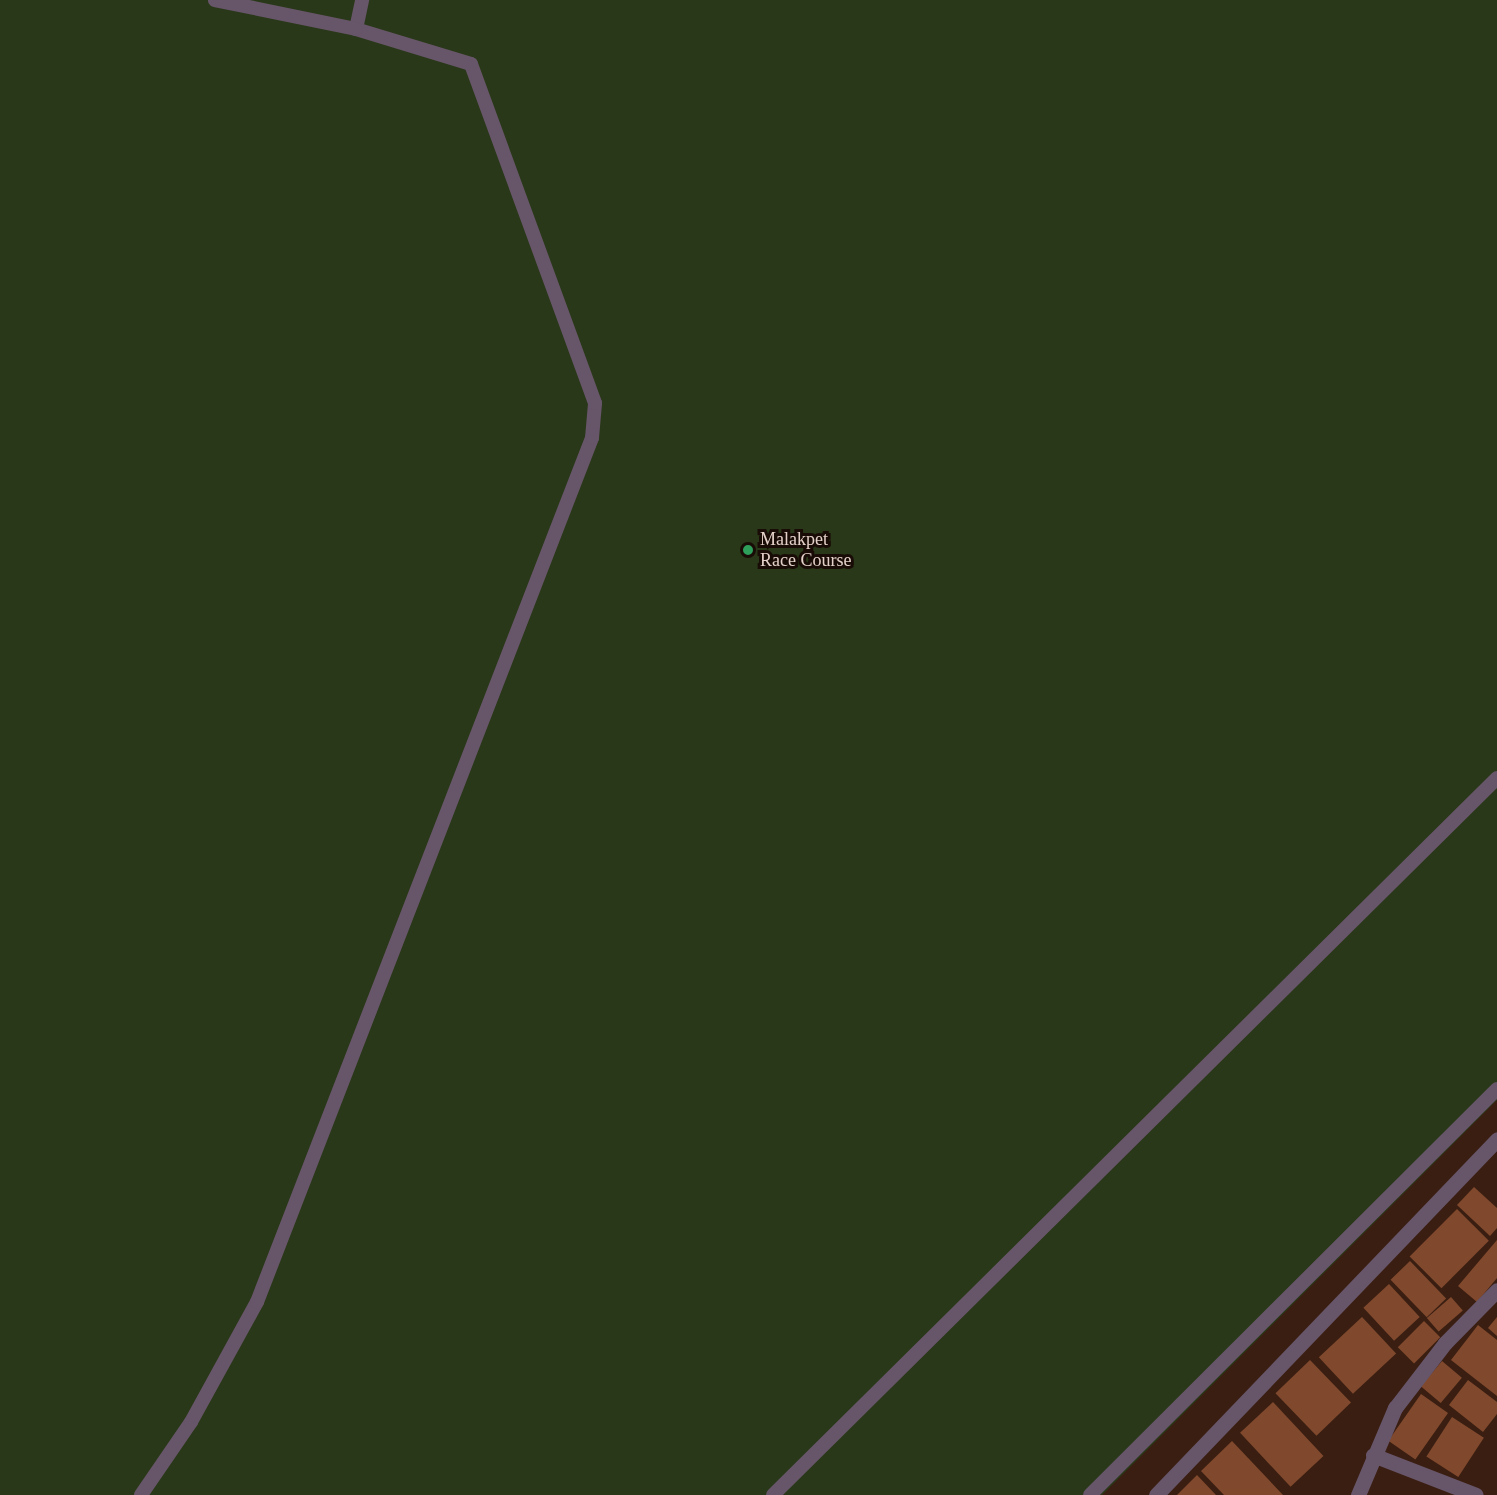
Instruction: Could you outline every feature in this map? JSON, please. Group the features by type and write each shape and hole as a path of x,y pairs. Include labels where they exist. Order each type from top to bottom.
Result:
{"street":[{"path":"1156,1495 1497,1138"},
{"path":"1358,1495 1373,1455 1395,1408 1445,1344 1497,1290"},
{"path":"1373,1455 1476,1495"}],"lane":[{"path":"141,1495 190,1422 257,1302 592,438 595,403 583,363 471,64 356,29 215,0"},
{"path":"356,29 362,0"},
{"path":"773,1495 1497,778"},
{"path":"1090,1495 1497,1089"}],"green space":[{"name":"Malakpet Race Course","path":"0,0 1497,0 1497,1100 1102,1495 0,1495"}],"building":[{"path":"1474,1187 1497,1208 1497,1228 1490,1236 1457,1205"},
{"path":"1457,1209 1489,1241 1441,1288 1410,1256"},
{"path":"1497,1240 1497,1278 1477,1302 1458,1286"},
{"path":"1410,1261 1446,1298 1427,1317 1391,1280"},
{"path":"1389,1284 1420,1317 1394,1341 1363,1308"},
{"path":"1451,1297 1463,1311 1439,1332 1427,1318"},
{"path":"1362,1317 1396,1354 1353,1394 1319,1357"},
{"path":"1497,1317 1497,1336 1488,1328"},
{"path":"1424,1321 1440,1337 1414,1363 1398,1347"},
{"path":"1478,1325 1497,1340 1497,1396 1451,1360"},
{"path":"1310,1360 1351,1402 1316,1436 1275,1393"},
{"path":"1442,1361 1462,1378 1441,1403 1421,1386"},
{"path":"1468,1380 1497,1402 1497,1414 1483,1432 1449,1405"},
{"path":"1421,1394 1448,1413 1415,1460 1388,1441"},
{"path":"1273,1402 1323,1456 1291,1487 1240,1433"},
{"path":"1452,1417 1484,1438 1458,1477 1426,1456"},
{"path":"1232,1441 1283,1495 1224,1495 1201,1471"},
{"path":"1197,1475 1216,1495 1177,1495"}],"place":[{"name":"Malakpet Race Course","path":"748,550"}]}
